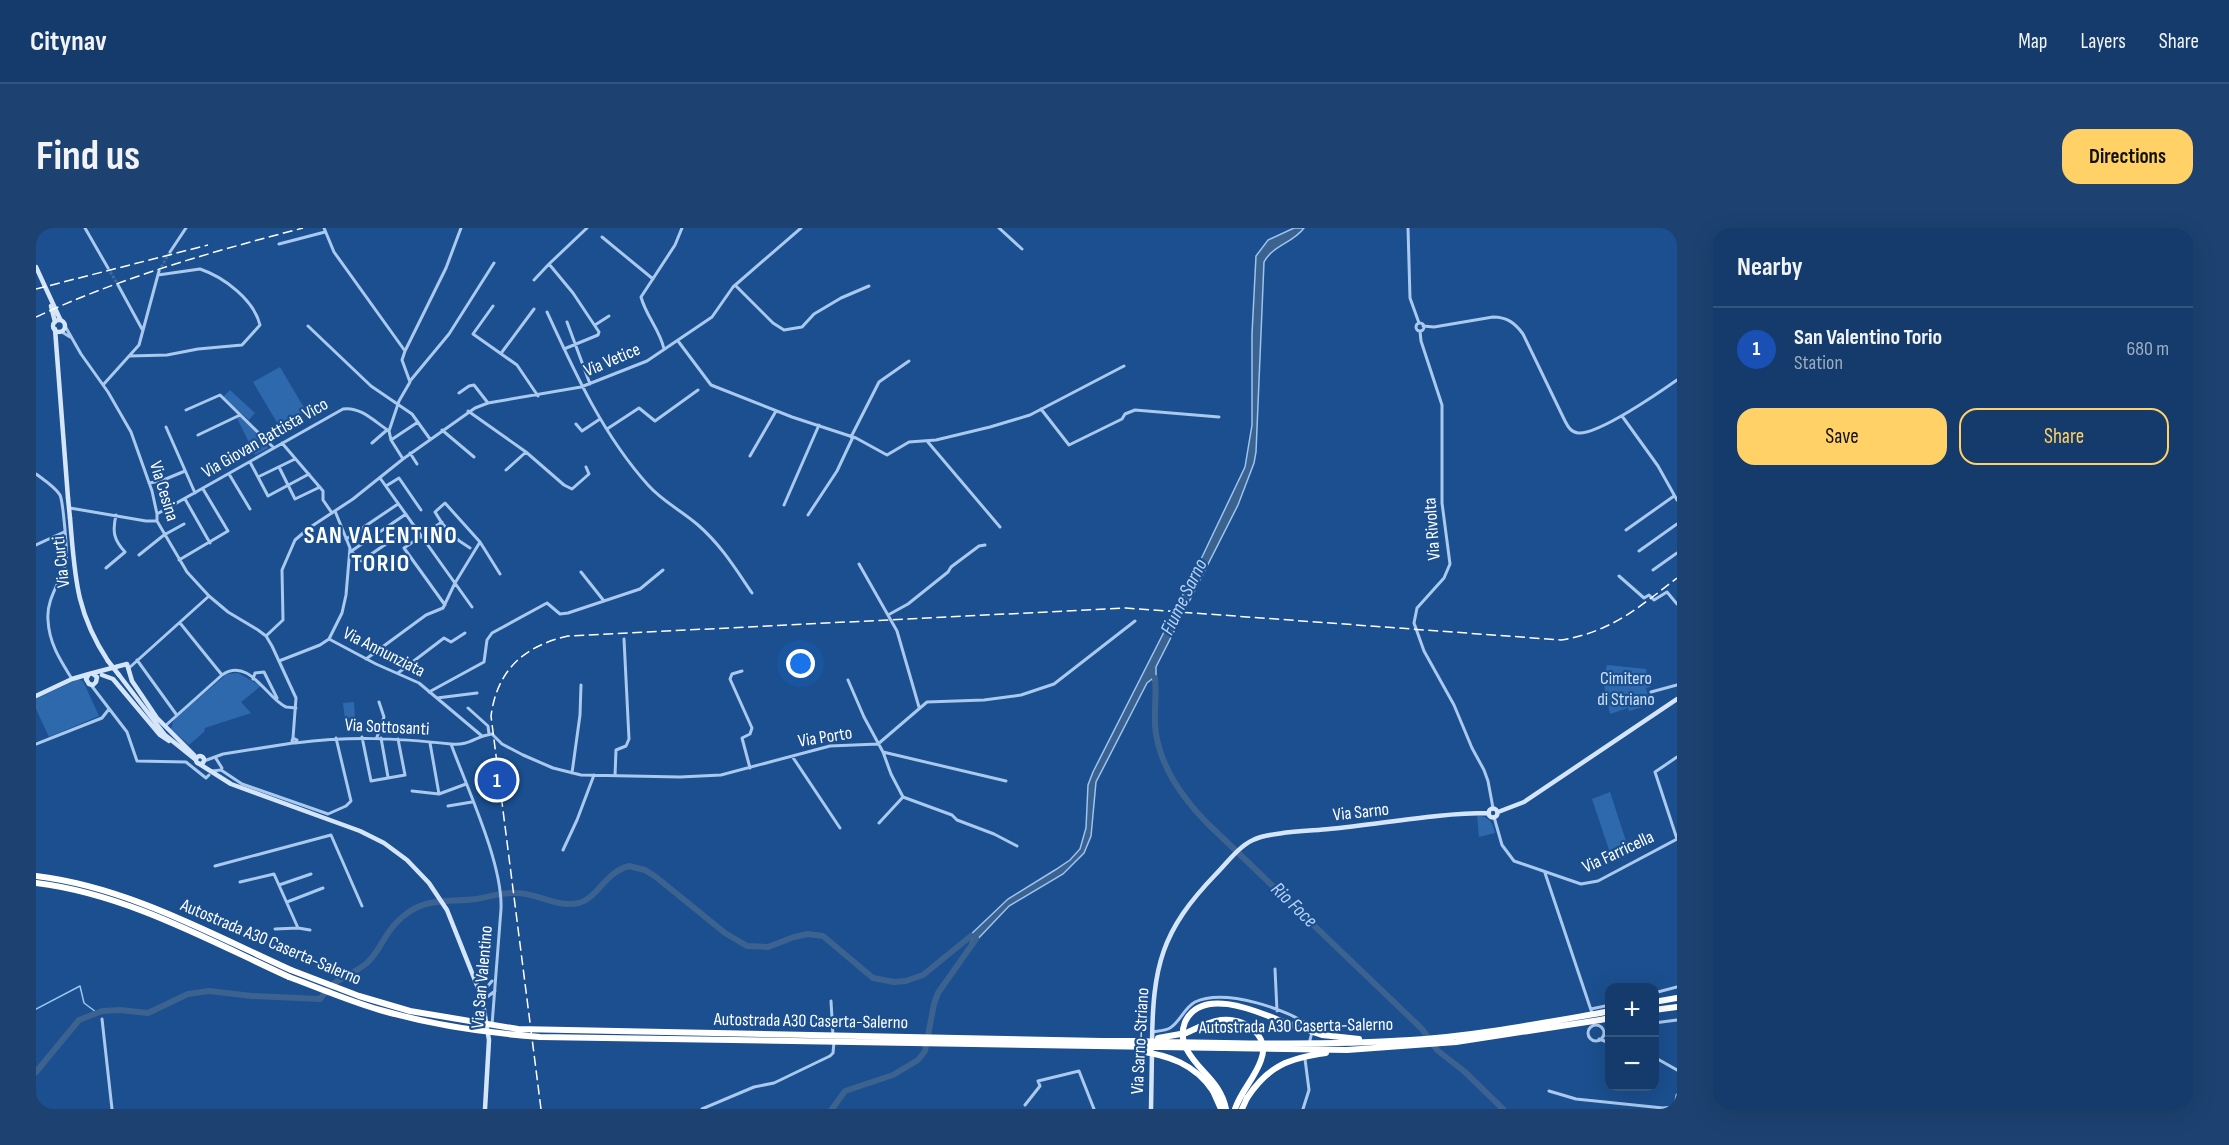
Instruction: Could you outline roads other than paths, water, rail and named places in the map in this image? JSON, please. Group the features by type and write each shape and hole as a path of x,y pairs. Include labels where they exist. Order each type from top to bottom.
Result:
{"highway":[{"name":"Autostrada A30 Caserta-Salerno","path":"36,876 78,883 118,894 173,916 290,973 351,994 410,1011 518,1029 1288,1045 1412,1040 1605,1017"},
{"name":"Autostrada A30 Caserta-Salerno","path":"36,883 97,895 135,908 380,1010 454,1027 519,1036 1347,1050 1460,1042 1605,1014"},
{"path":"1659,1001 1677,998"},
{"path":"1226,1109 1215,1083 1193,1059 1184,1045 1183,1030 1190,1015 1203,1006 1226,1004 1249,1008 1323,1035 1381,1041"},
{"path":"1659,1009 1677,1006"},
{"path":"1132,1041 1186,1033 1208,1023 1229,1019 1244,1023 1257,1033 1261,1040 1263,1054 1243,1089 1235,1109"},
{"path":"1101,1047 1173,1058 1195,1070 1213,1091 1221,1109"},
{"path":"1242,1109 1263,1076 1281,1064 1303,1057 1347,1050"}],"main road":[{"path":"36,267 49,297 59,331 65,326 57,321"},
{"name":"Via Curti","path":"59,331 56,341 70,518 78,595 84,617 93,639 108,661 172,742 199,758"},
{"path":"92,682 119,666 125,669 127,666 132,681 165,726 199,758"},
{"path":"36,696 72,678 104,673 113,679 160,735 172,742"},
{"path":"91,674 92,682"},
{"path":"91,674 92,682"},
{"path":"80,676 92,682"},
{"name":"Via Sarno","path":"1240,849 1253,840 1263,837 1493,811 1524,801 1677,699"},
{"name":"Via San Valentino","path":"199,758 206,770 231,784 360,831 384,843 407,860 434,888 447,910 481,994 487,1019 489,1057 485,1109"},
{"path":"1493,811 1494,817"},
{"name":"Via Sarno-Striano","path":"1151,1109 1152,1032 1156,979 1165,942 1185,908 1240,849"}],"street":[{"path":"86,228 108,267"},
{"path":"170,252 186,228"},
{"path":"410,382 402,360 446,268 461,228"},
{"path":"534,280 587,228"},
{"path":"664,349 661,336 643,305 641,297 675,245 682,228"},
{"name":"Via Vetice","path":"266,636 283,620 282,570 284,560 295,540 468,411 488,403 581,387 647,361 712,317 735,285 801,228"},
{"path":"999,228 1022,249"},
{"path":"1408,228 1410,298 1419,323 1424,326 1452,324 1493,317 1508,320 1523,334 1555,403 1572,431 1584,432 1622,416 1677,380"},
{"path":"279,244 325,230 334,252 405,351"},
{"path":"602,237 653,279"},
{"path":"372,443 388,431 398,404 410,382 449,334 494,263"},
{"path":"549,264 599,332 598,335 564,349"},
{"path":"103,385 139,345 158,273 200,269 207,271 232,287 257,314 260,325 242,345 166,355 130,356"},
{"path":"118,285 142,330"},
{"path":"735,285 773,323 784,330 802,327 814,314 868,286"},
{"path":"494,306 473,334 502,352 517,365 538,396"},
{"path":"502,352 534,309"},
{"path":"547,312 581,387 600,419 648,486 719,544 752,593"},
{"path":"595,325 609,316"},
{"path":"567,322 590,384"},
{"path":"1419,323 1416,328 1420,331 1424,326"},
{"path":"65,326 73,340"},
{"path":"308,326 371,386 412,414 430,439"},
{"name":"Via Cesina","path":"59,331 73,340 131,432 149,483 157,521 179,560 209,597 266,636"},
{"name":"Via Rivolta","path":"1420,331 1442,405 1442,503 1450,564 1444,578 1418,608 1414,623 1424,651 1455,705 1472,748 1484,770 1493,811"},
{"path":"678,341 711,385 776,411 852,437 887,455 909,442 927,441 990,427 1030,415 1124,366"},
{"path":"808,516 837,471 879,382 909,361"},
{"path":"459,393 474,385 488,403"},
{"path":"607,429 639,408 655,421 698,390"},
{"path":"186,410 220,395 274,448"},
{"name":"Via Giovan Battista Vico","path":"157,513 343,409 350,408 359,411 388,431"},
{"path":"1041,409 1069,445 1122,419 1125,414 1135,410 1219,417"},
{"path":"468,411 526,452 564,485 572,489 589,474 586,468"},
{"path":"750,456 776,411"},
{"path":"198,435 240,414"},
{"path":"1622,416 1658,466 1676,498 1626,530"},
{"path":"576,424 582,431 600,419"},
{"path":"391,440 418,422"},
{"path":"784,505 819,425"},
{"path":"166,427 195,493"},
{"path":"442,430 474,458"},
{"path":"388,431 403,459"},
{"path":"927,441 1000,526"},
{"path":"279,661 313,650 329,639 342,613 350,551 334,512 323,500 323,491 282,443"},
{"path":"506,470 526,452"},
{"path":"410,453 417,464"},
{"path":"258,477 295,459"},
{"path":"250,462 268,496 309,474"},
{"path":"279,467 295,499 320,487"},
{"path":"149,483 161,481 185,471"},
{"path":"36,474 61,496 64,509 66,561 52,597 47,618 51,642 72,678"},
{"path":"229,474 250,509"},
{"path":"380,478 472,607"},
{"path":"386,486 399,478 421,510"},
{"path":"179,560 228,531 203,489"},
{"path":"184,499 210,543"},
{"path":"470,548 457,541 435,512 445,503 480,542 500,574"},
{"path":"346,539 398,504"},
{"path":"64,509 73,507 146,521 157,521"},
{"path":"350,551 406,514"},
{"path":"106,568 125,552 115,540 113,528 116,515"},
{"path":"442,522 404,548 445,605"},
{"path":"139,555 164,535 183,524"},
{"path":"1639,551 1677,524"},
{"path":"350,551 361,561 414,525"},
{"path":"36,545 64,532"},
{"path":"366,659 426,615 443,608 454,584 480,542"},
{"path":"888,615 908,604 948,572 951,567 981,545 985,545"},
{"path":"1653,570 1677,553"},
{"path":"859,564 899,637 919,707 927,702 984,700 1021,694 1054,684 1135,621"},
{"path":"429,692 484,662 487,640 492,633 547,603 560,614 564,614 640,588 663,570"},
{"path":"581,572 604,601"},
{"path":"1619,576 1644,598 1649,595 1654,600 1667,592 1677,604"},
{"path":"127,666 136,661 209,597"},
{"path":"180,623 222,675"},
{"path":"398,673 444,638 451,642 465,633"},
{"path":"266,636 294,693 296,708 294,740"},
{"name":"Via Annunziata","path":"329,639 419,683 482,736"},
{"path":"615,776 616,750 628,744 629,733 624,639"},
{"path":"136,661 176,714"},
{"path":"165,726 222,675 238,670 262,684 284,706 296,708"},
{"path":"742,671 732,674 730,679 752,728 750,734 742,738 750,768"},
{"path":"254,679 255,673 264,672 278,700"},
{"path":"848,680 903,797 952,815 957,820 994,834 1017,846"},
{"path":"92,682 109,710 127,732 137,760 186,762 206,778 209,775"},
{"path":"572,773 580,715 581,685"},
{"path":"1651,692 1677,685"},
{"path":"437,698 477,693"},
{"path":"379,702 384,717 379,737 388,778"},
{"name":"Via Porto","path":"468,708 488,726 491,734 502,744 552,768 594,775 680,777 721,775 830,746 878,744 919,707"},
{"path":"36,744 102,718 109,710"},
{"path":"451,744 465,745 491,734"},
{"path":"362,737 371,781 405,775 398,739"},
{"name":"Via Sottosanti","path":"199,758 294,740 303,742 336,738 379,737 451,744 488,845 501,899"},
{"path":"212,771 221,770 242,784 328,814 346,806 351,801 336,738"},
{"path":"430,742 439,794"},
{"path":"883,752 1006,781"},
{"path":"792,756 840,828"},
{"path":"213,757 221,765 221,770"},
{"path":"1677,757 1655,772 1677,839"},
{"path":"563,850 594,775"},
{"path":"412,791 439,794 466,784"},
{"path":"879,823 903,797"},
{"path":"448,806 472,802"},
{"name":"Via Farricella","path":"1494,817 1502,845 1514,861 1581,884 1588,884 1677,839"},
{"path":"214,866 331,835 362,906"},
{"path":"1545,873 1591,1009 1594,1026"},
{"path":"240,882 274,874 298,928"},
{"path":"279,885 311,874"},
{"path":"287,902 323,888"},
{"name":"Via San Valentino","path":"489,1057 501,899"},
{"path":"275,929 310,930"},
{"path":"1275,969 1277,1011"},
{"path":"492,981 481,994 487,997 495,991"},
{"path":"1659,992 1677,987"},
{"path":"1152,1032 1168,1029 1194,1003 1212,997 1236,998 1295,1017 1313,1029 1305,1059 1309,1094 1303,1109"},
{"path":"702,1109 754,1087 774,1083 830,1056 834,1049 831,1001"},
{"path":"1591,1009 1605,1006"},
{"path":"102,1019 112,1109"},
{"path":"1659,1022 1677,1020"},
{"path":"1594,1026 1605,1029"},
{"path":"1594,1026 1589,1029 1589,1036 1594,1040 1605,1041"},
{"path":"1599,1039 1603,1034 1602,1029"},
{"path":"1659,1060 1677,1070"},
{"path":"1025,1105 1040,1086 1038,1081 1079,1071 1094,1109"},
{"path":"1549,1091 1576,1099 1663,1108 1675,1107 1677,1095"}],"water":[{"name":"Fiume Sarno","path":"1294,228 1304,228 1272,252 1264,262 1254,463 1238,505 1156,667 1156,685 1152,679 1147,683 1096,782 1091,836 1084,853 1063,874 1009,906 972,945 970,944 973,939 971,937 966,939 1008,899 1070,860 1080,849 1086,828 1088,785 1093,772 1245,467 1252,425 1252,334 1256,256 1268,240"}],"waterway":[{"name":"Rio Foce","path":"1155,678 1155,727 1159,747 1168,771 1189,803 1206,822 1422,1029 1437,1050 1465,1072 1503,1109"},
{"path":"36,1072 79,1020 102,1011 148,1013 188,994 209,991 252,996 320,999 334,984 367,963 396,923 415,908 433,902 476,899 511,893 532,895 563,904 579,903 592,896 613,874 629,866 645,870 656,877 725,933 747,946 768,947 808,934 823,936 873,978 894,982 906,981 923,975 971,936"},
{"path":"832,1109 845,1091 893,1075 918,1060 925,1051 938,993 976,939"},
{"path":"36,1009 80,986 84,1003 96,1012"}],"tunnel":[{"path":"159,271 170,252"},
{"path":"108,268 118,285"}],"railway":[{"path":"36,317 167,266 303,228"},
{"path":"36,289 208,245"},
{"path":"541,1109 491,716 494,700 506,673 515,662 538,646 568,636 1126,608 1561,640 1609,625 1636,609 1677,578"}],"place":[{"name":"San Valentino Torio","path":"497,780"}],"district":[{"name":"SAN VALENTINO TORIO","path":"381,549"}],"park label":[{"name":"Cimitero di Striano","path":"1626,688"}]}
